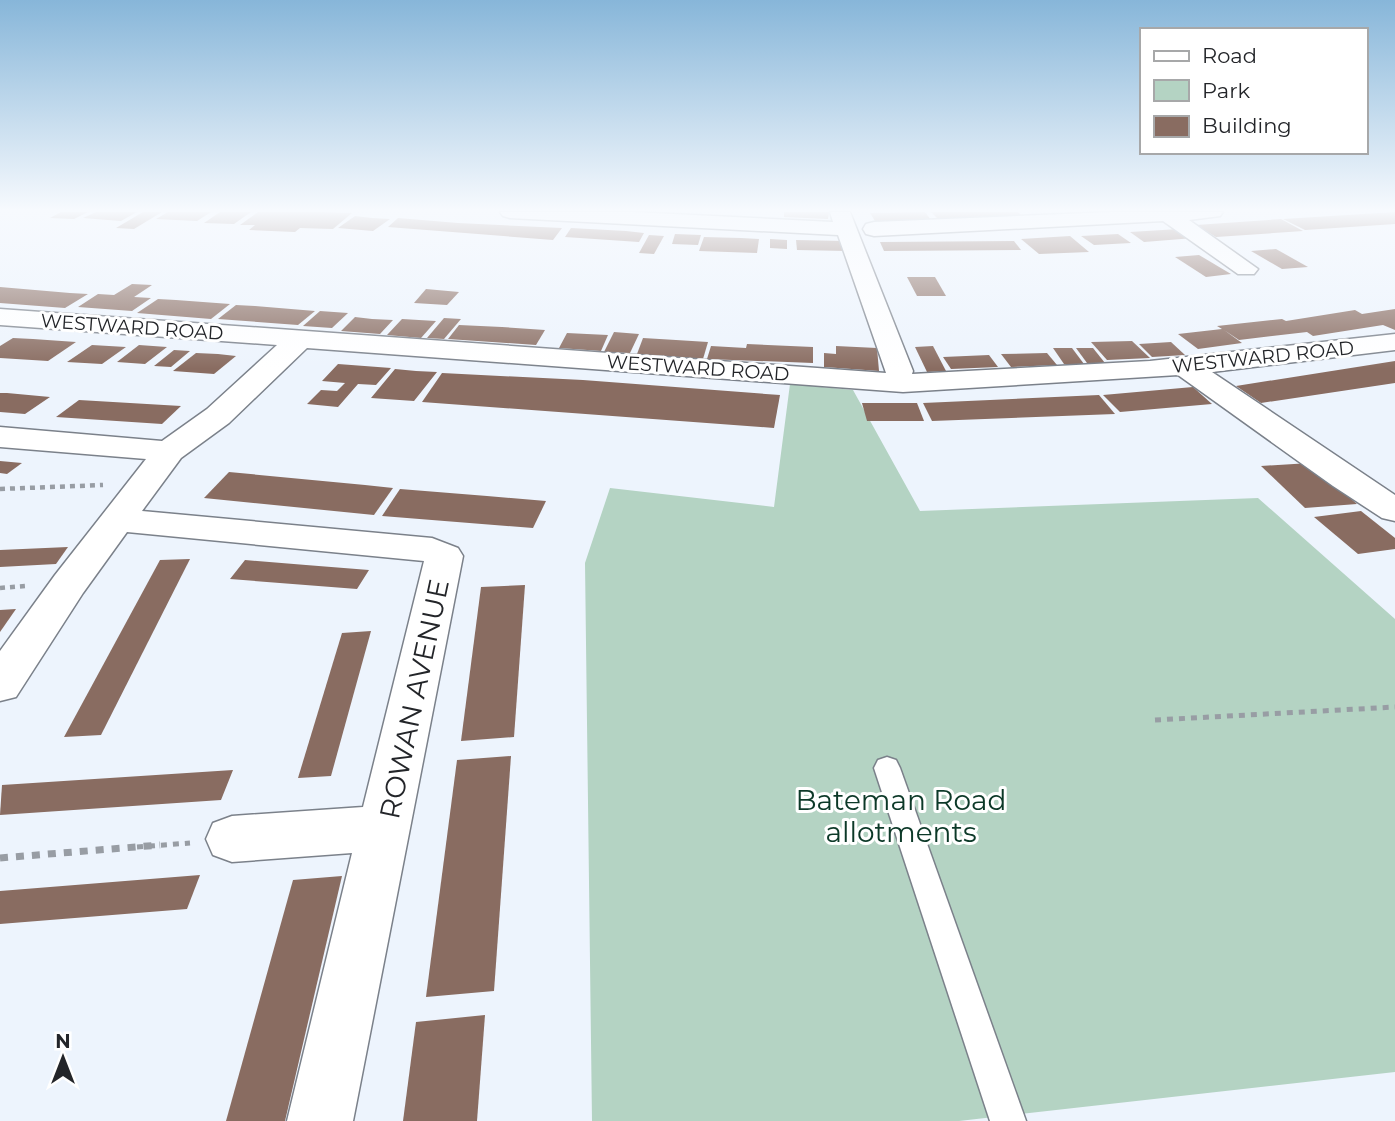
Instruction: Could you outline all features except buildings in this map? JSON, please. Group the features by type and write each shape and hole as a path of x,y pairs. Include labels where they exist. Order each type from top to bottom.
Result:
{"street":[{"path":"859,264 899,371"},
{"path":"1239,264 1246,269"},
{"name":"WESTWARD ROAD","path":"0,317 903,383 1048,377 1185,367 1395,342"},
{"path":"0,685 69,584 169,451 218,416 299,340"},
{"path":"1185,367 1345,479 1395,510"},
{"path":"0,437 169,451"},
{"name":"ROWAN AVENUE","path":"119,520 432,550 444,556 320,1121"},
{"path":"232,839 385,828"}],"lane":[{"path":"887,768 1008,1121"}],"path":[{"path":"0,489 88,486"},
{"path":"1155,720 1395,707"},
{"path":"0,858 232,839"}],"green space":[{"name":"Bateman Road allotments","path":"790,384 853,390 920,511 1258,498 1395,619 1395,1072 959,1121 592,1121 585,563 610,488 774,507"}]}
